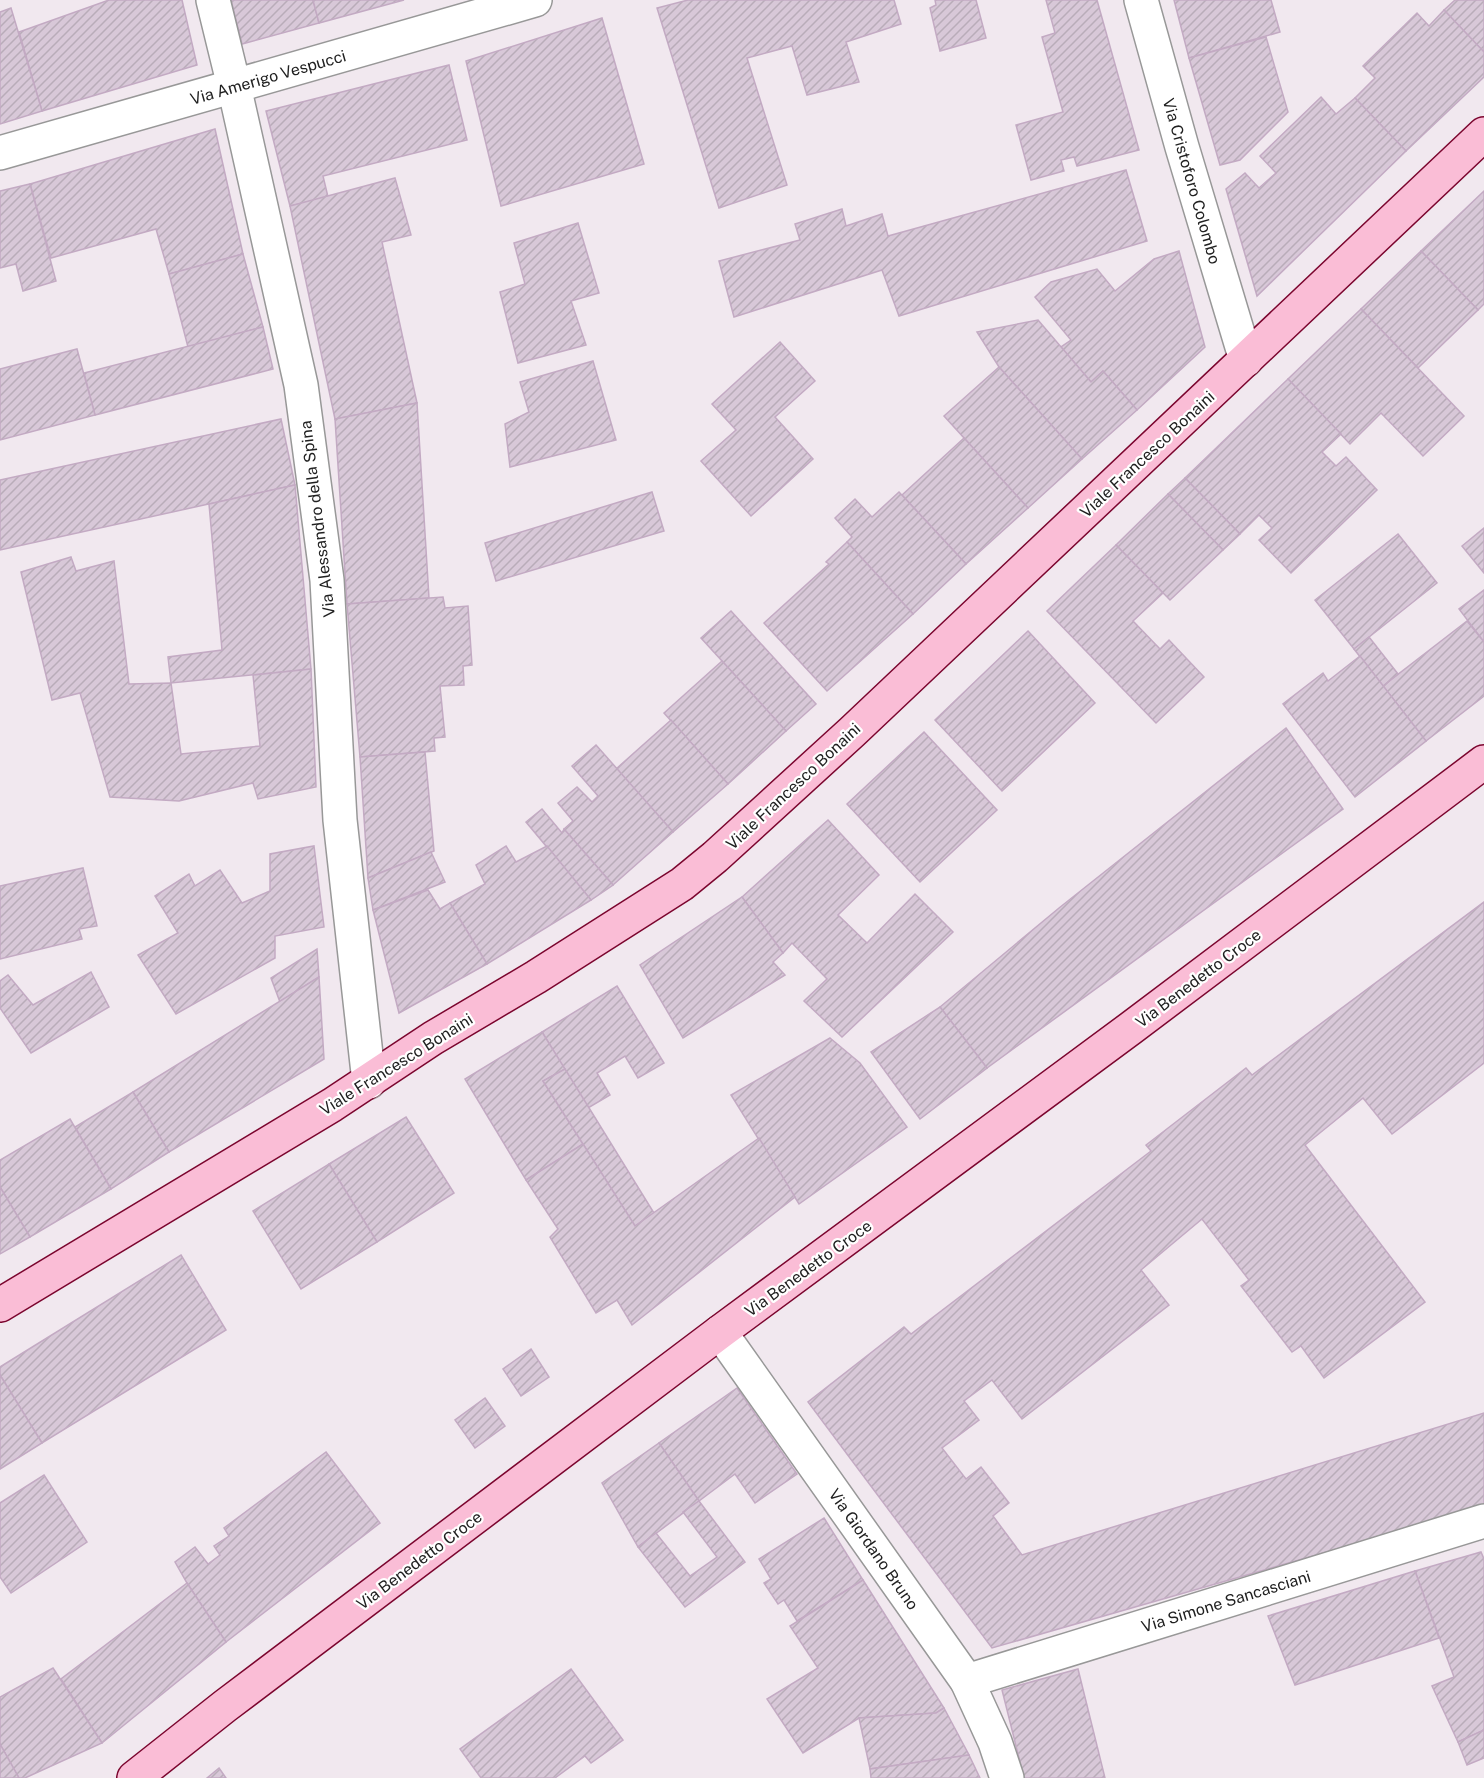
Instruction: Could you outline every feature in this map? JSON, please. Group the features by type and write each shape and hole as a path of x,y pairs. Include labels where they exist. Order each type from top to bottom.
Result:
{"main road":[{"name":"Viale Francesco Bonaini","path":"0,1305 369,1082 433,1038 536,977 682,884 852,732 1484,135"},
{"name":"Via Benedetto Croce","path":"134,1778 225,1706 720,1332 1141,1021 1484,762"}],"street":[{"name":"Via Alessandro della Spina","path":"213,0 301,385 327,580 340,820 369,1082"},
{"name":"Via Amerigo Vespucci","path":"0,153 535,0"},
{"name":"Via Cristoforo Colombo","path":"1141,0 1246,360"},
{"name":"Via Giordano Bruno","path":"720,1332 967,1681 995,1742 1007,1778"},
{"name":"Via Simone Sancasciani","path":"967,1681 1484,1521"}],"building":[{"path":"109,0 182,0 197,65 42,111 19,32"},
{"path":"231,0 313,0 319,23 242,44"},
{"path":"313,0 404,0 319,23"},
{"path":"688,0 894,0 901,24 846,42 859,82 807,95 792,46 747,58 787,185 719,208 657,8"},
{"path":"935,0 976,0 986,38 940,51 930,8 936,5"},
{"path":"1046,0 1097,0 1139,150 1077,166 1074,157 1061,160 1064,171 1031,180 1016,125 1063,112 1042,37 1055,33"},
{"path":"1174,0 1271,0 1280,32 1189,58"},
{"path":"1455,0 1484,0 1484,52 1444,10"},
{"path":"11,8 42,111 0,124 0,12"},
{"path":"1444,10 1484,52 1484,77 1406,151 1355,98 1375,78 1363,66 1417,13 1429,26"},
{"path":"602,18 644,164 501,206 466,61"},
{"path":"1266,37 1288,112 1240,160 1220,165 1189,58"},
{"path":"449,65 467,140 323,176 328,197 290,206 266,111"},
{"path":"1321,97 1336,114 1355,98 1406,151 1257,296 1226,189 1245,173 1259,188 1276,173 1260,156"},
{"path":"215,129 243,254 169,274 156,229 51,258 30,184"},
{"path":"1126,170 1147,241 899,316 882,270 734,317 719,261 800,240 795,224 842,209 846,226 882,214 888,236"},
{"path":"395,178 411,235 382,242 417,403 335,419 290,206"},
{"path":"30,184 56,281 23,291 16,264 0,268 0,191"},
{"path":"1484,191 1484,304 1478,310 1421,251"},
{"path":"578,223 599,293 571,301 586,345 518,363 500,292 525,284 514,243"},
{"path":"1179,251 1205,347 1137,410 1103,371 1091,382 1061,347 1071,340 1035,297 1051,282 1097,269 1115,291 1154,259"},
{"path":"1421,251 1478,310 1418,368 1361,309"},
{"path":"243,254 263,327 188,347 169,274"},
{"path":"1361,309 1464,416 1423,456 1381,413 1350,444 1288,379"},
{"path":"1038,320 1091,382 1103,371 1137,410 1082,459 999,367 977,332"},
{"path":"263,327 273,369 95,415 84,373"},
{"path":"780,342 815,381 775,417 813,459 751,516 701,461 736,430 712,404"},
{"path":"77,349 95,415 0,440 0,369"},
{"path":"593,361 616,440 510,467 505,424 529,412 520,382"},
{"path":"999,367 1082,459 1028,508 944,416"},
{"path":"1288,379 1341,434 1322,452 1336,466 1346,457 1377,490 1291,573 1259,540 1272,528 1259,515 1240,534 1185,478"},
{"path":"417,403 429,598 347,604 335,419"},
{"path":"281,419 295,485 0,550 0,480"},
{"path":"964,438 1028,508 966,564 902,495"},
{"path":"1185,478 1240,534 1223,550 1168,494"},
{"path":"295,485 311,669 171,683 168,657 222,650 209,504"},
{"path":"652,492 664,531 496,581 485,543"},
{"path":"899,492 966,564 913,614 847,542 852,537 835,518 855,499 872,517"},
{"path":"1168,494 1223,550 1170,600 1116,545"},
{"path":"1484,528 1484,573 1462,546"},
{"path":"1398,534 1437,583 1354,649 1315,600"},
{"path":"847,542 913,614 827,691 764,623 829,564 826,562"},
{"path":"1116,545 1163,593 1133,621 1160,649 1169,640 1204,677 1156,723 1047,611"},
{"path":"71,557 76,571 114,561 129,684 171,683 181,754 260,746 253,675 311,669 316,787 258,799 253,783 179,801 110,797 80,693 52,700 21,572"},
{"path":"1484,590 1484,642 1459,609"},
{"path":"443,597 445,608 468,606 472,665 463,666 464,685 440,686 445,737 434,738 435,751 360,757 347,604"},
{"path":"731,611 816,704 786,731 701,638"},
{"path":"1467,621 1484,642 1484,696 1426,741 1383,686"},
{"path":"1028,631 1095,703 1002,791 935,720"},
{"path":"1369,637 1398,674 1383,686 1354,649"},
{"path":"1360,656 1426,741 1355,797 1283,704 1323,673 1328,681"},
{"path":"722,661 786,731 728,784 664,713"},
{"path":"671,720 728,784 673,832 616,769"},
{"path":"1286,728 1343,809 987,1068 940,1007 1059,908"},
{"path":"924,732 997,810 920,882 847,804"},
{"path":"596,745 673,832 613,885 564,829 573,821 558,803 577,787 592,802 598,796 572,766"},
{"path":"425,752 434,851 368,878 360,757"},
{"path":"542,809 562,833 564,829 613,885 591,900 526,822"},
{"path":"828,820 879,875 838,915 867,943 915,894 953,932 842,1037 804,1001 827,979 792,943 783,953 742,897"},
{"path":"314,846 324,927 275,936 275,958 176,1014 138,955 178,933 155,896 189,874 195,886 220,870 242,903 270,891 270,854"},
{"path":"506,846 516,862 547,846 591,900 487,964 450,903 485,884 476,865"},
{"path":"431,852 445,882 373,910 368,878"},
{"path":"83,868 97,926 79,929 82,939 0,959 0,886"},
{"path":"428,890 440,909 450,903 487,964 399,1013 373,910"},
{"path":"742,897 783,953 773,962 785,975 683,1038 640,965"},
{"path":"1484,902 1484,1063 1392,1134 1363,1098 1305,1145 1425,1302 1324,1378 1301,1346 1292,1352 1241,1286 1249,1280 1202,1219 1141,1270 1169,1305 1022,1419 992,1380 964,1401 979,1420 942,1448 966,1479 981,1467 1009,1503 993,1516 1022,1555 1484,1413 1484,1507 992,1648 808,1402 904,1327 911,1334 1151,1151 1146,1145 1246,1068 1252,1075"},
{"path":"317,949 319,977 280,1002 271,978"},
{"path":"91,972 109,1007 31,1053 0,1008 0,981 8,975 33,1005"},
{"path":"319,977 324,1059 169,1152 133,1092"},
{"path":"617,986 664,1063 638,1078 625,1056 597,1073 610,1095 588,1108 542,1032"},
{"path":"940,1007 987,1068 920,1119 871,1052"},
{"path":"542,1032 565,1069 543,1081 583,1144 526,1180 465,1079"},
{"path":"830,1038 860,1063 907,1127 799,1204 731,1095"},
{"path":"565,1069 654,1213 635,1226 543,1081"},
{"path":"133,1092 169,1152 111,1189 75,1127"},
{"path":"406,1117 454,1193 377,1242 329,1164"},
{"path":"70,1119 111,1189 30,1237 0,1187 0,1160"},
{"path":"759,1138 795,1197 632,1325 617,1300 596,1313 550,1237 558,1229 526,1180 583,1144 635,1226"},
{"path":"329,1164 377,1242 301,1289 253,1211"},
{"path":"0,1187 30,1237 0,1254"},
{"path":"181,1255 226,1330 42,1443 0,1375 0,1367"},
{"path":"531,1349 549,1377 521,1396 503,1369"},
{"path":"0,1375 42,1443 0,1469"},
{"path":"737,1388 797,1474 755,1503 735,1474 699,1501 659,1443"},
{"path":"485,1398 505,1426 475,1448 455,1420"},
{"path":"659,1443 699,1501 638,1547 602,1483"},
{"path":"326,1452 380,1523 226,1642 175,1562 195,1547 208,1564 220,1555 214,1546 229,1536 224,1528"},
{"path":"44,1475 87,1542 11,1593 0,1577 0,1503"},
{"path":"699,1501 745,1562 685,1607 638,1547 656,1533 690,1576 717,1557 683,1512"},
{"path":"824,1518 863,1580 797,1621 784,1600 778,1604 764,1583 771,1579 759,1559"},
{"path":"1481,1552 1484,1559 1484,1730 1458,1742 1432,1686 1454,1677 1415,1571"},
{"path":"1415,1571 1439,1638 1295,1685 1268,1616"},
{"path":"863,1580 944,1708 936,1713 859,1718 803,1753 767,1699 818,1668 790,1626"},
{"path":"187,1583 226,1642 102,1743 61,1679"},
{"path":"53,1668 102,1743 25,1778 19,1778 0,1744 0,1697"},
{"path":"571,1669 623,1740 591,1763 585,1756 555,1778 481,1778 460,1749"},
{"path":"1078,1669 1105,1778 1024,1778 1002,1690"},
{"path":"944,1708 969,1755 870,1769 859,1718 936,1713"},
{"path":"1484,1730 1484,1758 1467,1765 1458,1742"},
{"path":"0,1744 19,1778 0,1778"},
{"path":"969,1755 980,1778 871,1778 870,1769"},
{"path":"219,1768 226,1778 207,1778"}]}
